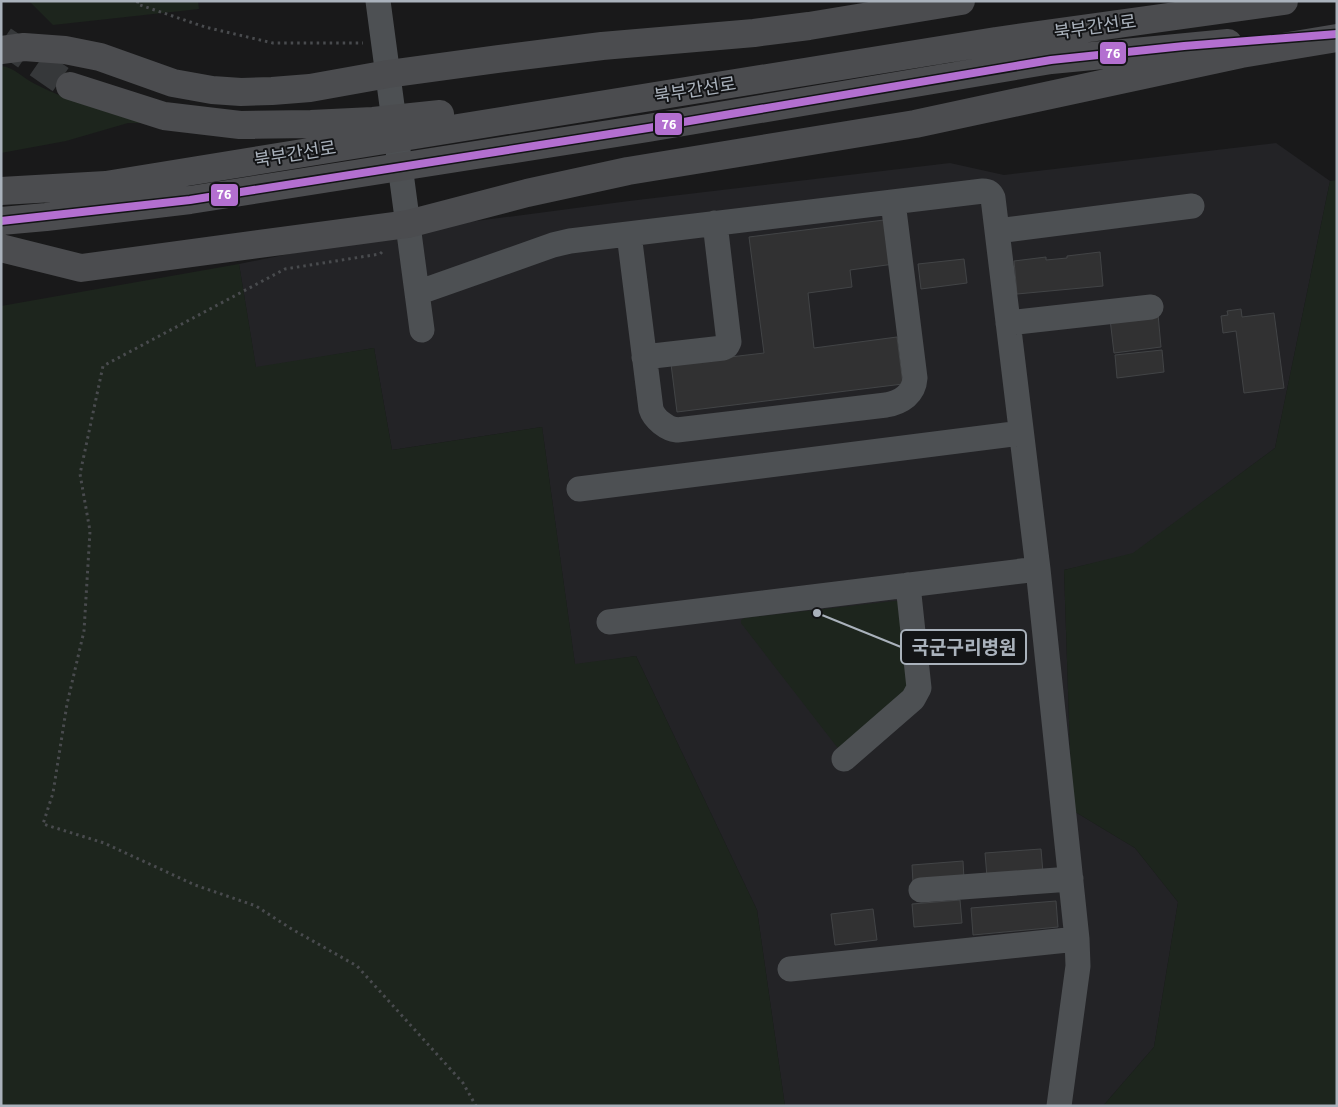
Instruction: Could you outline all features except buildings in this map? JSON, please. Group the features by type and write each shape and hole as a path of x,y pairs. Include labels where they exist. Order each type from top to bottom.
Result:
{"highway":[{"path":"1,50 24,47 65,50 100,56 173,83 212,90 242,92 389,82 602,46 763,32 961,1"},
{"name":"북부간선로","path":"1,191 106,184 996,41 1284,1"},
{"path":"1,269 81,268 527,193 628,171 923,122 1241,54 1337,36"},
{"name":"북부간선로","path":"1,220 46,217 190,200 648,128 1051,60 1184,46 1337,36"},
{"path":"70,86 164,116 240,125 346,122 481,110 603,105"},
{"path":"1,248 81,268"}],"street":[{"path":"378,1 422,330"},
{"path":"417,293 553,245 570,241 983,190 988,191 993,198 1038,569 1078,939 1078,966 1059,1106"},
{"path":"629,234 652,413 673,430 893,403 907,396 914,387 915,378 893,202"},
{"path":"997,231 1192,206"},
{"path":"644,357 727,346 729,342 715,223"},
{"path":"1008,324 1151,307"},
{"path":"579,489 1021,432"},
{"path":"609,622 1038,569"},
{"path":"844,759 917,694 920,684 908,585"},
{"path":"921,890 1071,880"},
{"path":"790,969 1078,939"}],"path":[{"path":"138,1 137,4 205,28 273,43 384,42"},
{"path":"406,212 402,228 380,254 285,269 103,366 80,474 90,531 84,631 67,704 53,793 43,824 104,843 195,885 256,906 290,928 357,966 463,1083 476,1106"}],"shaded area":[{"path":"29,1 198,1 199,9 53,25"},
{"path":"1,66 61,96 142,123 128,123 66,141 1,153"},
{"path":"1276,143 1330,181 1275,448 1133,554 1064,570 1072,810 1135,848 1178,902 1154,1047 1103,1106 785,1106 757,910 636,656 575,665 542,427 392,450 374,348 256,368 239,264 408,230 629,201 950,163 1004,175"},
{"path":"1337,180 1337,1106 1103,1106 1154,1047 1178,902 1135,848 1072,810 1064,570 1133,553 1275,448 1330,181"},
{"path":"239,264 256,367 374,348 392,450 542,427 575,664 636,656 757,910 785,1106 1,1106 1,306"},
{"path":"899,601 915,683 841,749 837,747 741,623 741,620"}],"tunnel":[{"path":"3,40 70,86"}],"transit line":[{"name":"76","path":"1,221 190,200 648,128 1051,60 1184,46 1337,34"}],"place":[{"name":"국군구리병원","path":"817,613"}]}
